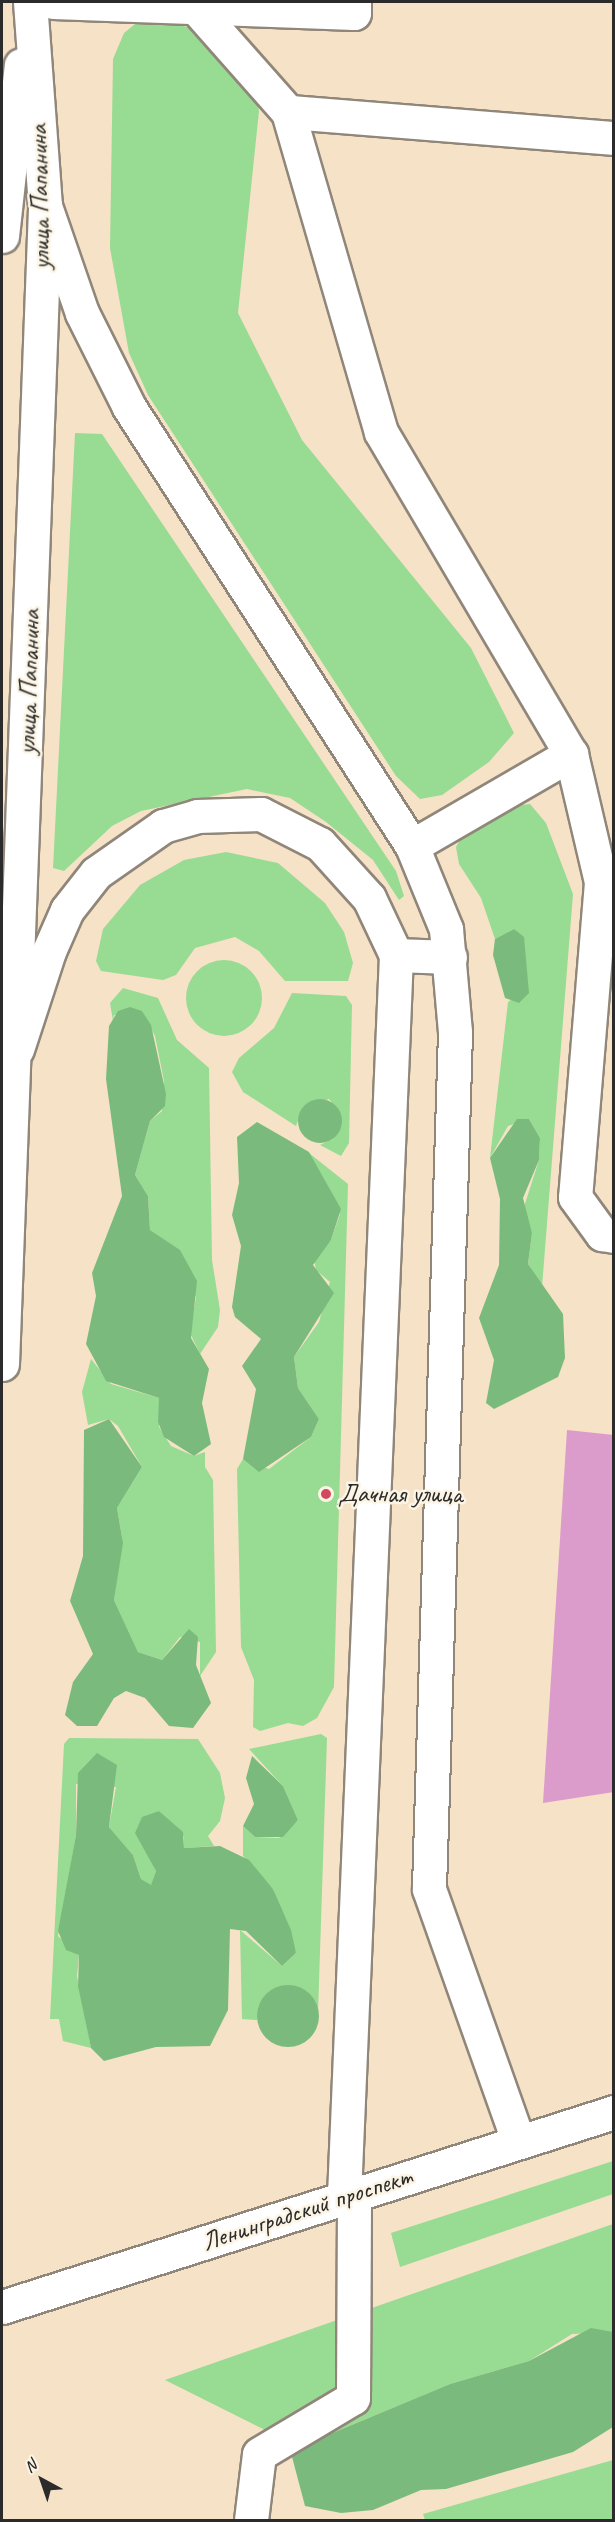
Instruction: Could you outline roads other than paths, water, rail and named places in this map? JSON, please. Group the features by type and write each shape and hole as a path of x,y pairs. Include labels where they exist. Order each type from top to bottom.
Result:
{"main road":[{"name":"улица Папанина","path":"2,236 2,201 30,2"},
{"name":"улица Папанина","path":"2,1364 17,1048 45,206 30,2"},
{"path":"53,2 354,13 354,2"},
{"path":"196,8 288,112 381,432 571,754 601,882 574,1197 610,1242"},
{"path":"288,112 614,138"},
{"path":"45,206 82,313 129,407 412,846 446,929 450,957 454,1032 429,1889 519,2141"},
{"path":"412,846 571,754"},
{"path":"17,1048 49,951 67,910 96,873 163,826 197,816 261,813 320,844 369,898 396,955 349,2195 353,2398 259,2454 250,2520"},
{"path":"396,955 450,957"},
{"name":"Ленинградский проспект","path":"2,2307 614,2112"}],"place":[{"name":"Дачная улица","path":"326,1494"}]}
